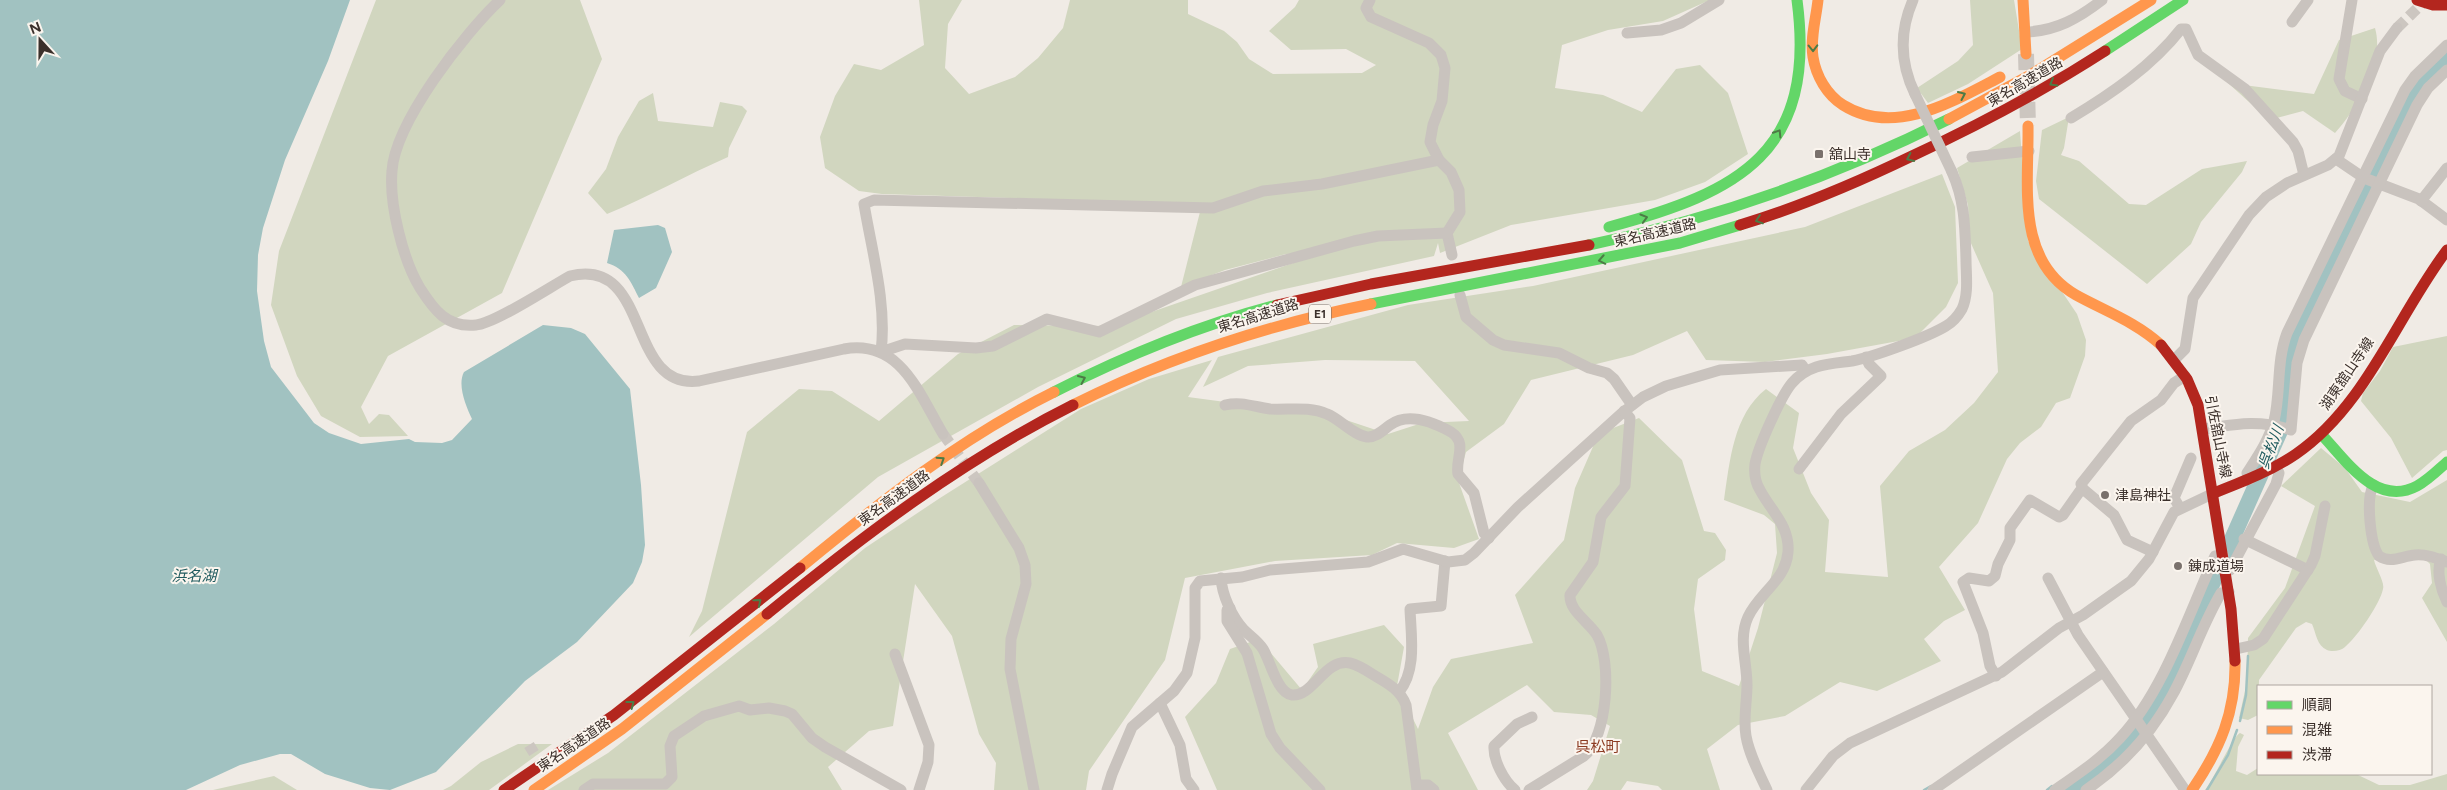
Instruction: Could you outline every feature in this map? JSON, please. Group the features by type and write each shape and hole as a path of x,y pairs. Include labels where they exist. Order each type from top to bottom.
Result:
{"main road":[{"path":"1445,272 1668,210 1709,194 1734,179 1765,151 1788,117 1800,77 1802,50 1797,0"},
{"path":"1818,0 1812,46 1815,66 1822,84 1835,100 1850,111 1869,118 1888,120 1908,117 1988,83 2032,61 2138,0"},
{"path":"2023,0 2026,54"},
{"name":"東名高速道路","path":"504,790 552,760 622,710 879,505 935,464 1014,414 1081,379 1138,353 1207,326 1277,305 1359,287 1641,233 1701,217 1777,193 1853,163 1958,114 2050,64 2151,0"},
{"name":"東名高速道路","path":"534,790 631,723 858,543 923,495 1014,436 1124,380 1187,354 1259,330 1317,314 1620,257 1736,228 1831,194 1988,121 2076,70 2183,0"},
{"path":"2076,70 2199,0"},
{"path":"2417,0 2447,5"},
{"name":"引佐舘山寺線","path":"2028,126 2032,231 2036,251 2046,269 2059,284 2071,293 2120,316 2146,332 2174,360 2185,376 2196,398 2214,494 2236,649 2235,686 2228,722 2210,763 2192,790"},
{"name":"湖東舘山寺線","path":"2214,494 2275,467 2321,434 2355,394 2415,294 2447,250"},
{"path":"2321,434 2373,486 2387,491 2410,489 2447,462"}],"street":[{"path":"500,0 480,18 419,105 397,148 392,170 393,201 406,254 418,284 438,314 445,320 460,325 484,324 570,276 584,273 606,278 622,293 658,366 668,375 679,380 699,381 852,347 868,348 881,352 901,366 943,434"},
{"path":"1370,0 1366,8 1371,17 1429,43 1441,55 1445,68 1442,101 1433,125 1430,142 1438,160 1450,172 1459,190 1460,212 1447,233 1452,255"},
{"path":"1627,33 1668,28 1719,0"},
{"path":"1766,790 1746,734 1747,683 1743,638 1745,624 1751,610 1783,571 1788,557 1788,543 1782,523 1759,490 1755,469 1757,456 1782,397 1791,384 1806,371 1825,364 1866,357 1945,326 1955,319 1962,309 1966,291 1965,220 1961,195 1906,74 1903,53 1904,27 1913,0"},
{"path":"2026,32 2052,29 2081,17 2102,0"},
{"path":"2292,22 2308,0"},
{"path":"2352,0 2338,79 2345,91 2362,99"},
{"path":"2174,360 2185,349 2194,298 2242,224 2266,197 2304,175 2328,165 2342,151 2382,47 2397,28"},
{"path":"2071,118 2093,105 2151,62 2181,29 2186,29 2198,55 2245,89 2293,142 2298,151 2304,175"},
{"path":"2250,479 2247,473 2279,426 2279,360 2284,342 2405,90 2415,76 2447,45"},
{"path":"2203,430 2247,423 2279,426 2291,430 2293,426 2296,371 2301,348 2421,99 2447,70"},
{"path":"1972,157 2029,151"},
{"path":"2336,159 2379,185 2421,201 2447,220"},
{"path":"881,352 883,337 880,304 864,204 874,200 1213,208 1263,191 1322,184 1438,160"},
{"path":"2421,201 2447,168"},
{"path":"881,352 905,344 976,348 993,346 1047,319 1099,332 1194,285 1378,236 1447,233"},
{"path":"1460,295 1466,317 1498,343 1551,351 1607,373 1614,379 1628,408 1630,418 1625,486 1601,518 1592,562 1570,595 1572,606 1593,629 1601,643 1606,687 1594,745 1588,753 1530,790"},
{"path":"1799,469 1841,414 1881,376 1869,364 1866,357"},
{"path":"1107,790 1132,726 1179,686 1190,667 1195,638 1196,585 1203,580 1242,577 1270,570 1368,562 1403,549 1445,561 1465,560 1489,538 1512,512 1628,408 1666,386 1720,370 1802,365 1806,371"},
{"path":"2154,552 2127,540 2114,515 2084,489 2082,484 2084,478 2131,420 2161,400 2174,383 2185,376"},
{"path":"1225,405 1243,403 1269,409 1318,411 1334,416 1365,436 1375,436 1394,422 1406,418 1419,419 1451,433 1460,446 1458,474 1474,493 1484,533 1489,538"},
{"path":"2180,508 2174,498 2189,474 2191,458"},
{"path":"2226,571 2230,570 2244,539 2276,484 2279,473 2275,467"},
{"path":"979,483 1019,548 1025,565 1026,584 1011,638 1010,669 1034,790"},
{"path":"2373,486 2369,493 2372,539 2379,556 2389,560 2416,555 2444,560"},
{"path":"1996,676 1990,666 1983,633 1963,582 1969,578 1988,581 1995,576 1998,564 2010,538 2010,528 2030,500 2059,517 2063,515 2080,491 2084,489"},
{"path":"1806,790 1833,756 1850,742 1996,676 2025,652 2131,581 2154,552 2170,517 2180,508 2214,494"},
{"path":"2236,649 2254,645 2262,640 2308,570 2315,556 2325,506"},
{"path":"2244,539 2308,570"},
{"path":"2054,790 2096,760 2136,721 2158,684 2215,556 2221,552"},
{"path":"2444,560 2438,565 2441,585 2447,602"},
{"path":"1399,692 1403,687 1412,658 1410,609 1441,606 1445,561"},
{"path":"1221,578 1230,608 1239,624 1264,651 1279,685 1285,693 1300,694 1333,666 1342,663 1356,666 1386,682 1399,692 1406,705 1417,788 1428,785 1434,790"},
{"path":"2048,578 2070,621 2180,789"},
{"path":"2086,790 2121,762 2145,735 2174,692 2209,613 2221,593 2229,592"},
{"path":"1230,608 1227,610 1226,618 1247,653 1271,734 1280,748 1320,790"},
{"path":"895,654 929,745 928,762 919,790"},
{"path":"1933,790 2103,672"},
{"path":"1160,703 1180,745 1186,779 1194,790"},
{"path":"584,790 593,784 666,784 672,777 670,746 674,736 709,714 739,706 750,710 769,708 785,710 792,714 812,738 825,747 901,790"},
{"path":"1515,790 1503,776 1494,752 1494,746 1517,724 1532,717"}],"green space":[{"path":"376,0 580,0 602,59 502,293 388,356 361,407 369,424 379,414 389,415 408,436 360,437 321,416 297,376 271,305 279,251"},
{"path":"919,0 962,0 948,24 945,68 969,94 1015,77 1038,58 1063,28 1070,0 1188,0 1188,14 1224,31 1237,42 1249,59 1273,74 1362,73 1376,65 1346,49 1291,50 1269,31 1295,7 1299,0 1710,0 1663,21 1608,30 1562,45 1555,88 1603,95 1642,112 1676,69 1700,65 1728,93 1748,154 1705,182 1655,200 1511,225 1440,253 1438,243 1434,256 1267,293 1176,319 1038,387 878,477 689,637 702,611 747,432 799,389 832,391 879,421 958,354 1014,325 1111,326 1325,252 1286,254 1225,270 1181,287 1202,204 882,194 859,191 825,168 820,137 835,96 854,64 881,70 924,45"},
{"path":"1970,0 2014,0 2022,49 1968,84 1928,103 1917,88 1958,61 1973,45"},
{"path":"2375,28 2377,41 2373,70 2360,98 2335,133 2303,111 2269,120 2228,83 2314,94 2339,40"},
{"path":"653,93 658,121 713,127 720,102 742,106 747,111 729,148 728,157 607,214 588,193 606,169 618,137 639,101"},
{"path":"2069,117 2061,155 2079,161 2129,204 2146,205 2202,169 2247,161 2242,172 2201,222 2191,244 2147,284 2039,199 2036,181 2042,130"},
{"path":"2020,131 2028,241 2077,314 2086,340 2085,356 2070,398 2056,403 2041,427 2020,443 2007,459 1978,523 1939,567 1965,610 1944,621 1924,639 1941,661 1877,691 1840,682 1785,716 1738,725 1707,749 1720,790 1662,790 1658,786 1627,781 1621,790 1587,790 1593,781 1610,726 1591,715 1554,712 1527,685 1448,733 1478,790 1217,790 1185,717 1216,683 1230,649 1259,639 1302,690 1318,667 1313,644 1384,625 1404,647 1397,686 1418,729 1433,687 1451,659 1533,643 1515,595 1564,540 1575,488 1595,442 1608,430 1639,418 1682,460 1704,531 1715,533 1726,550 1725,560 1698,579 1694,609 1702,671 1739,686 1758,628 1777,553 1775,524 1764,515 1724,500 1731,455 1740,425 1746,412 1766,389 1799,413 1793,448 1811,493 1829,520 1825,572 1888,577 1880,486 1909,451 1945,430 1974,403 1998,372 1993,293 1970,241 1968,205 1957,168"},
{"path":"1942,174 1955,207 1958,283 1946,307 1915,338 1827,354 1765,362 1706,360 1687,331 1633,355 1531,380 1504,424 1466,452 1458,480 1479,539 1454,548 1397,543 1372,555 1275,561 1185,578 1165,660 1089,771 1086,790 994,790 996,763 979,734 952,636 915,584 893,726 869,731 828,767 842,790 548,790 608,753 774,624 865,548 1081,409 1149,379 1212,360 1188,397 1337,417 1388,434 1422,423 1469,421 1415,361 1325,360 1248,366 1203,387 1218,357 1408,305 1533,286 1805,227"},
{"path":"2447,336 2447,450 2443,451 2412,478 2391,438 2361,401 2363,393 2380,371 2393,347"},
{"path":"2321,448 2345,468 2362,492 2410,502 2447,480 2447,642 2422,598 2432,583 2430,564 2420,554 2385,556 2374,560 2383,583 2383,589 2373,611 2356,636 2343,648 2331,651 2321,646 2312,624 2306,622 2296,628 2259,680 2259,685 2257,685 2257,716 2248,720 2239,718 2247,682 2248,638 2285,588 2315,506 2281,486"},
{"path":"2240,733 2244,735 2238,747 2236,771 2247,775 2257,769 2257,775 2358,775 2379,785 2410,785 2447,774 2447,790 2205,790"},
{"path":"518,744 552,744 489,790 443,790 451,786 481,762"},
{"path":"274,776 297,790 213,790"}],"water":[{"name":"浜名湖","path":"0,0 350,0 328,61 285,160 263,228 258,255 257,291 264,341 271,367 314,423 329,433 361,444 409,439 415,442 442,443 452,440 472,419 462,389 461,383 464,372 543,325 571,328 585,334 630,389 641,485 645,545 642,562 633,583 577,642 525,681 436,772 390,790 370,788 325,774 291,754 280,754 240,765 186,790 0,790"},
{"path":"658,225 665,228 672,252 656,288 639,298 623,272 607,263 614,230"}],"waterway":[{"name":"呉松川","path":"2070,790 2099,768 2124,745 2147,718 2166,688 2280,431 2285,407 2289,360 2296,337 2413,94 2447,57"},
{"path":"2240,721 2246,695 2248,656"},
{"path":"2207,790 2228,755 2237,730"},
{"path":"1924,790 1931,786"},
{"path":"2047,790 2052,786"}],"tunnel":[{"path":"2397,28 2426,0"},
{"path":"2026,54 2028,126"},
{"path":"943,434 979,483"},
{"path":"529,745 534,753"}],"traffic: fast":[{"path":"1609,227 1656,213 1696,198 1731,180 1760,157 1781,129 1794,95 1800,52 1797,0"},
{"path":"2105,51 2183,0"},
{"path":"1589,245 1682,222 1773,194 1862,159 1949,119"},
{"path":"1371,304 1680,243 1740,225"},
{"path":"1054,392 1163,342 1277,305"},
{"path":"2321,434 2363,478 2375,486 2388,491 2402,491 2417,486 2447,462"}],"traffic: slow":[{"path":"1818,0 1812,43 1817,71 1823,84 1837,101 1862,114 1882,118 1902,117 1923,112 1943,105 2000,77"},
{"path":"2023,0 2026,54"},
{"path":"1949,119 2032,74 2151,0"},
{"path":"2028,126 2028,197 2030,220 2034,242 2043,262 2056,280 2076,295 2131,323 2161,345"},
{"path":"1073,405 1145,372 1218,345 1294,322 1371,304"},
{"path":"800,568 922,472 986,430 1054,392"},
{"path":"534,790 622,729 767,614"},
{"path":"2192,790 2211,760 2224,729 2233,697 2235,661"}],"traffic: jam":[{"path":"2417,0 2433,5 2447,5"},
{"path":"1740,225 1828,194 1870,176 1986,120 2034,94 2105,51"},
{"path":"1277,305 1371,284 1589,245"},
{"path":"2214,493 2277,466 2321,434 2361,386 2447,250"},
{"path":"2161,345 2187,379 2198,405 2231,609 2235,661"},
{"path":"767,614 876,528 952,475 991,450 1073,405"},
{"path":"504,790 614,715 800,568"}],"place":[{"name":"舘山寺","path":"1819,154"},
{"name":"津島神社","path":"2105,495"},
{"name":"錬成道場","path":"2178,566"}],"district":[{"name":"呉松町","path":"1598,747"}]}
